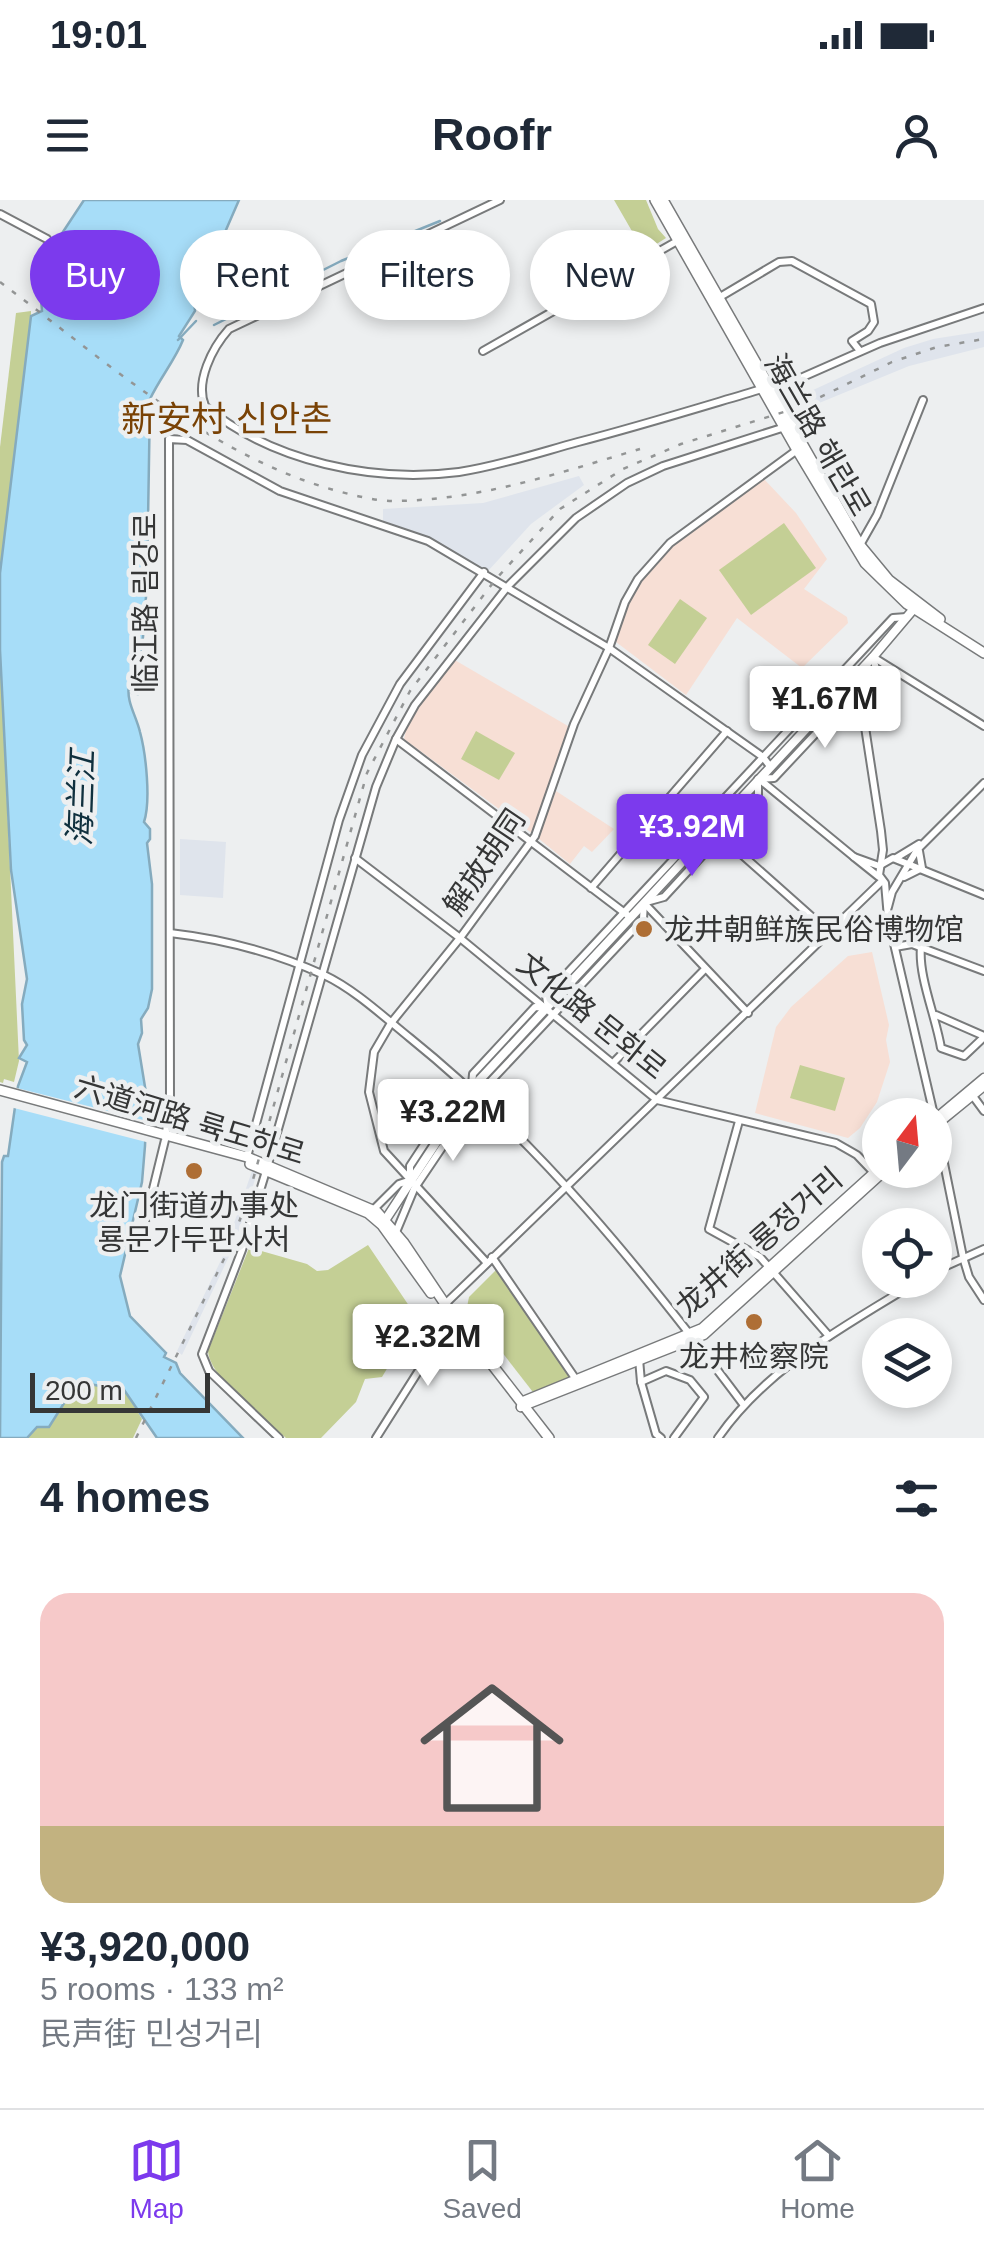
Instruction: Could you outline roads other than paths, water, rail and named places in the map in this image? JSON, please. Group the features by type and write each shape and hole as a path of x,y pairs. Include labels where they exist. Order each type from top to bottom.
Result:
{"highway":[{"name":"海兰路 해란로","path":"655,200 720,297 784,427 865,563 913,610 984,649"},
{"name":"海兰路 해란로","path":"663,200 767,390 860,545 913,610"},
{"name":"六道河路 륙도하로","path":"3,1094 247,1156 357,1208 396,1232 443,1306"},
{"name":"六道河路 륙도하로","path":"160,1135 267,1168 374,1210 545,1438"}],"main road":[{"path":"384,1222 472,1088 551,1011 627,915 717,832 758,778 766,761 850,681 913,610"},
{"path":"952,1107 984,1082"},
{"name":"龙井街 룡정거리","path":"523,1405 575,1378 692,1337 862,1188"},
{"name":"龙井街 룡정거리","path":"523,1405 638,1356"}],"street":[{"path":"500,200 230,330 215,348 202,379 205,406 267,443 317,462 372,473 424,475 484,468 767,390 942,319 984,308"},
{"path":"0,214 30,231"},
{"path":"483,351 681,239"},
{"path":"720,297 779,262 792,261 872,304 874,322 852,342 860,352"},
{"path":"860,545 877,515 923,400"},
{"path":"279,1438 209,1372 202,1358 267,1168 376,787 396,739 428,686 508,586 562,530 628,484 663,466 784,427"},
{"name":"临江路 림강로","path":"138,1250 170,1088 169,439 187,440 280,492 428,541 609,648 766,761"},
{"name":"解放胡同","path":"575,1378 490,1260 384,1151 369,1092 374,1052 391,1023 532,842 574,724 630,590 660,552 797,450"},
{"path":"247,1156 342,809 370,736 412,666 484,572"},
{"path":"795,732 894,618 913,610"},
{"path":"872,657 984,726"},
{"path":"758,778 774,778 849,698 850,681"},
{"path":"850,681 861,701 881,831 887,913 930,1098"},
{"path":"591,888 727,731"},
{"path":"396,739 627,915 699,832 717,832"},
{"path":"766,761 709,815 717,832 830,933"},
{"path":"758,778 883,881"},
{"path":"854,857 874,866 894,859 924,841 984,783"},
{"path":"881,831 904,874"},
{"path":"922,868 918,857 924,841"},
{"path":"887,913 890,899 924,841"},
{"name":"文化路 문화로","path":"355,858 460,938 658,1100 844,1146 862,1159"},
{"path":"904,874 922,868"},
{"path":"443,1306 883,881 922,868 984,896"},
{"path":"644,903 748,1013"},
{"path":"551,1011 643,918 644,903"},
{"path":"169,933 223,942 323,974 472,1088 567,1186 742,1404"},
{"path":"894,946 912,944 984,972"},
{"path":"921,948 920,964 936,1015 941,1048 964,1056 984,1036 936,1015"},
{"path":"612,1063 705,969"},
{"path":"971,1093 984,1111"},
{"path":"738,1120 709,1229 760,1257 828,1336"},
{"path":"374,1210 399,1184 413,1183 396,1232"},
{"path":"949,1188 969,1277 984,1300"},
{"path":"952,1262 984,1249"},
{"path":"718,1438 742,1404 772,1377 828,1336 890,1298"},
{"path":"376,1438 452,1317"},
{"path":"638,1356 641,1382 656,1434 661,1438"},
{"path":"641,1382 666,1371 690,1380 704,1396 674,1438"}],"water":[{"name":"海兰江","path":"84,200 239,200 226,230 180,230 180,320 189,320 179,336 183,340 180,347 150,399 143,637 135,684 137,694 132,693 129,685 128,691 147,777 144,822 150,829 147,843 152,884 152,989 141,1019 138,1044 147,1099 142,1182 120,1276 130,1316 243,1438 157,1438 122,1387 111,1385 122,1397 109,1388 81,1382 49,1427 37,1427 27,1438 0,1438 2,1162 8,1156 18,1086 27,1062 19,1058 27,1045 22,1004 27,979 11,870 0,573 31,320 160,320 160,230 64,230"}],"waterway":[{"path":"214,325 341,261 440,221"},
{"path":"178,340 196,321"}],"railway":[{"path":"0,282 196,427 282,472 343,493 395,501 458,496 519,484 640,449"},
{"path":"136,1438 228,1251 247,1201 367,773 410,691 496,579 560,509 623,469 681,444 800,407 892,362 937,347 984,339"}],"place":[{"name":"龙井朝鲜族民俗博物馆","path":"644,929"},
{"name":"龙门街道办事处 룡문가두판사처","path":"194,1171"},
{"name":"龙井检察院","path":"754,1322"}],"district":[{"name":"新安村 신안촌","path":"227,418"}]}
